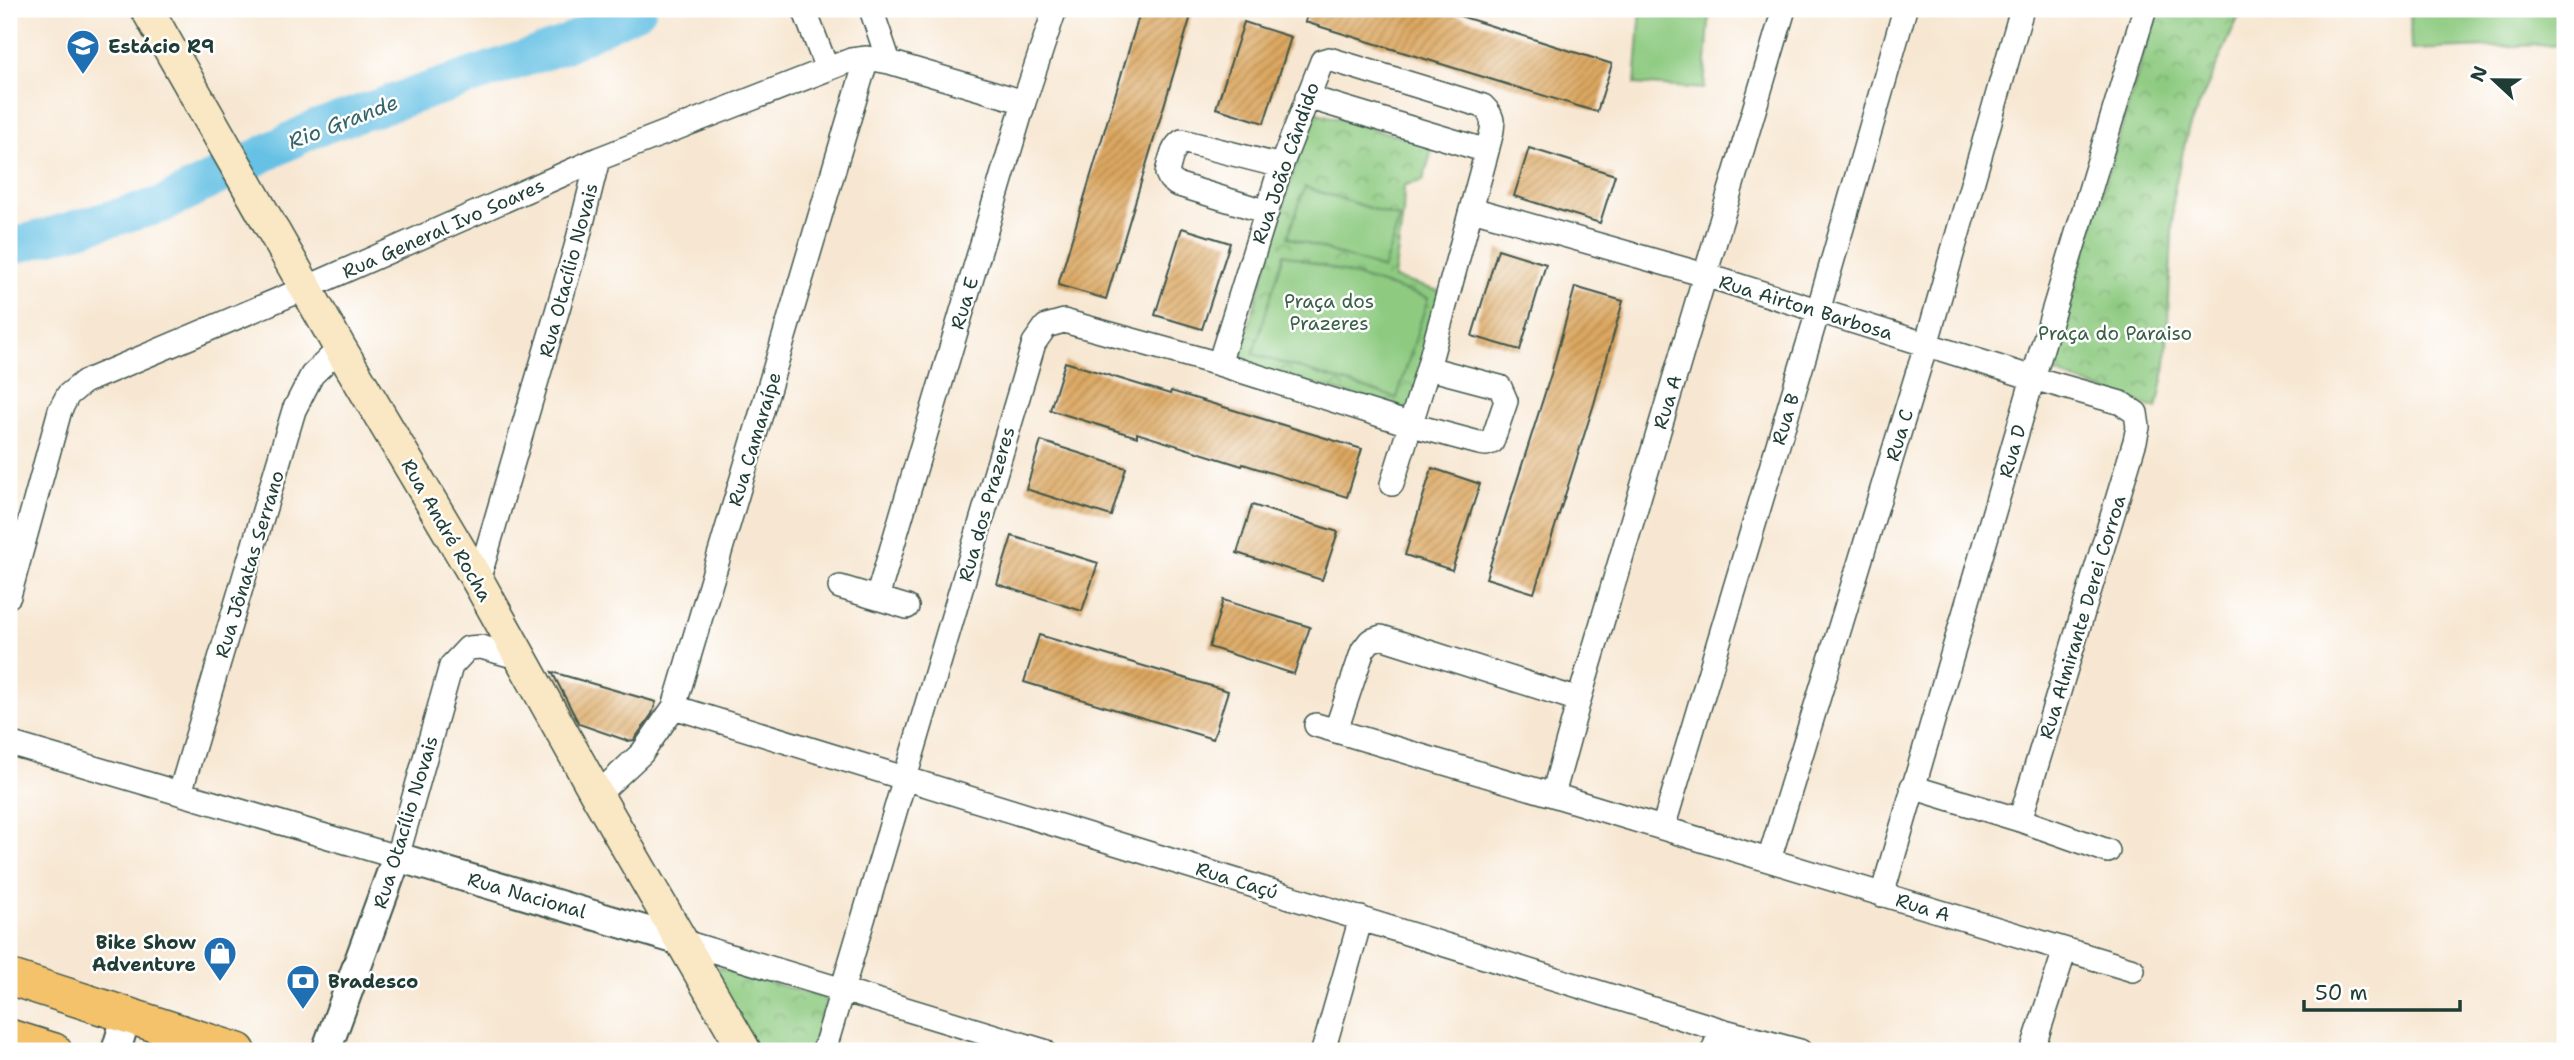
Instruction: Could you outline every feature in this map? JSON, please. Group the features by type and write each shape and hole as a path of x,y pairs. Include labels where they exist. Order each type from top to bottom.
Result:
{"main road":[{"name":"Rua André Rocha","path":"147,9 340,348 478,581 597,795 745,1051"},
{"path":"9,977 238,1051"},
{"path":"9,1037 54,1051"}],"street":[{"path":"804,9 827,69"},
{"path":"871,9 878,60 1024,102"},
{"name":"Rua E","path":"877,598 1024,102 1055,9"},
{"name":"Rua A","path":"1553,795 1783,9"},
{"name":"Rua B","path":"1663,828 1905,9"},
{"name":"Rua C","path":"1769,860 1926,345 2022,9"},
{"name":"Rua D","path":"1882,895 2033,378 2145,9"},
{"name":"Rua João Cândido","path":"1219,364 1281,166 1322,61 1329,59 1483,106 1491,113 1493,120 1487,151"},
{"name":"Rua General Ivo Soares","path":"9,596 60,410 68,395 84,382 306,288 597,159 827,69 878,60"},
{"name":"Rua Camaraípe","path":"597,795 642,754 674,707 878,60"},
{"path":"1307,97 1487,151 1412,425 1392,484"},
{"path":"1266,212 1177,184 1170,180 1167,173 1170,160 1176,145 1182,141 1281,166"},
{"name":"Rua Otacílio Novais","path":"478,581 576,247 597,159"},
{"name":"Rua Airton Barbosa","path":"1472,209 1705,275 2121,403 2136,413"},
{"name":"Rua dos Prazeres","path":"824,1051 1038,334 1046,326 1064,321 1219,364 1412,425 1486,444 1492,442 1506,401 1500,387 1428,368"},
{"name":"Rua Jônatas Serrano","path":"180,793 295,410 313,375 340,348"},
{"name":"Rua Almirante Derei Corroa","path":"2020,820 2135,441 2138,427 2136,413"},
{"path":"840,587 907,607"},
{"name":"Rua A","path":"1579,700 1381,637 1370,641 1363,650 1326,728 2133,970"},
{"name":"Rua Otacílio Novais","path":"326,1051 397,857 451,666 468,648 481,646 520,658"},
{"name":"Rua Caçú","path":"674,707 1361,918 1717,1040 1800,1051"},
{"name":"Rua Nacional","path":"9,743 1044,1051"},
{"path":"1912,787 2020,820 2108,851"},
{"path":"1323,1051 1361,918"},
{"path":"2032,1051 2065,950"},
{"path":"116,1051 127,1014"}],"green space":[{"path":"1641,9 1710,9 1704,89 1635,84"},
{"name":"Praça do Paraiso","path":"2157,9 2242,9 2188,130 2174,190 2166,365 2157,409 2049,371"},
{"path":"2410,9 2565,9 2565,44 2411,50"},
{"name":"Praça dos Prazeres","path":"1311,111 1433,146 1423,181 1404,185 1394,278 1446,293 1412,412 1238,363"},
{"path":"1305,187 1400,218 1383,269 1288,237"},
{"path":"1284,254 1428,298 1397,398 1253,354"},
{"path":"707,964 827,999 811,1051 753,1051"}],"building":[{"path":"1141,9 1193,9 1106,299 1058,285"},
{"path":"1309,9 1438,9 1612,64 1597,112 1305,22"},
{"path":"1244,22 1291,37 1264,123 1216,108"},
{"path":"1529,148 1615,175 1600,223 1514,196"},
{"path":"1182,228 1230,243 1202,329 1155,315"},
{"path":"1498,249 1546,264 1520,350 1472,336"},
{"path":"1575,287 1623,301 1594,404 1534,593 1486,578 1551,374"},
{"path":"1065,362 1362,449 1347,497 1243,464 1242,466 1137,433 1137,437 1050,410"},
{"path":"1041,441 1126,468 1111,516 1026,489"},
{"path":"1432,468 1480,484 1452,570 1405,555"},
{"path":"1252,505 1338,532 1322,580 1237,553"},
{"path":"1012,536 1098,563 1082,611 997,584"},
{"path":"1223,600 1310,627 1294,674 1209,647"},
{"path":"1039,635 1228,691 1213,739 1024,682"},
{"path":"552,672 656,702 652,714 634,740 628,741 579,724"}],"waterway":[{"name":"Rio Grande","path":"9,247 161,205 316,128 559,47 638,9"}],"place":[{"name":"Estácio R9","path":"83,76"},
{"name":"Bike Show Adventure","path":"220,983"},
{"name":"Bradesco","path":"303,1011"}]}
